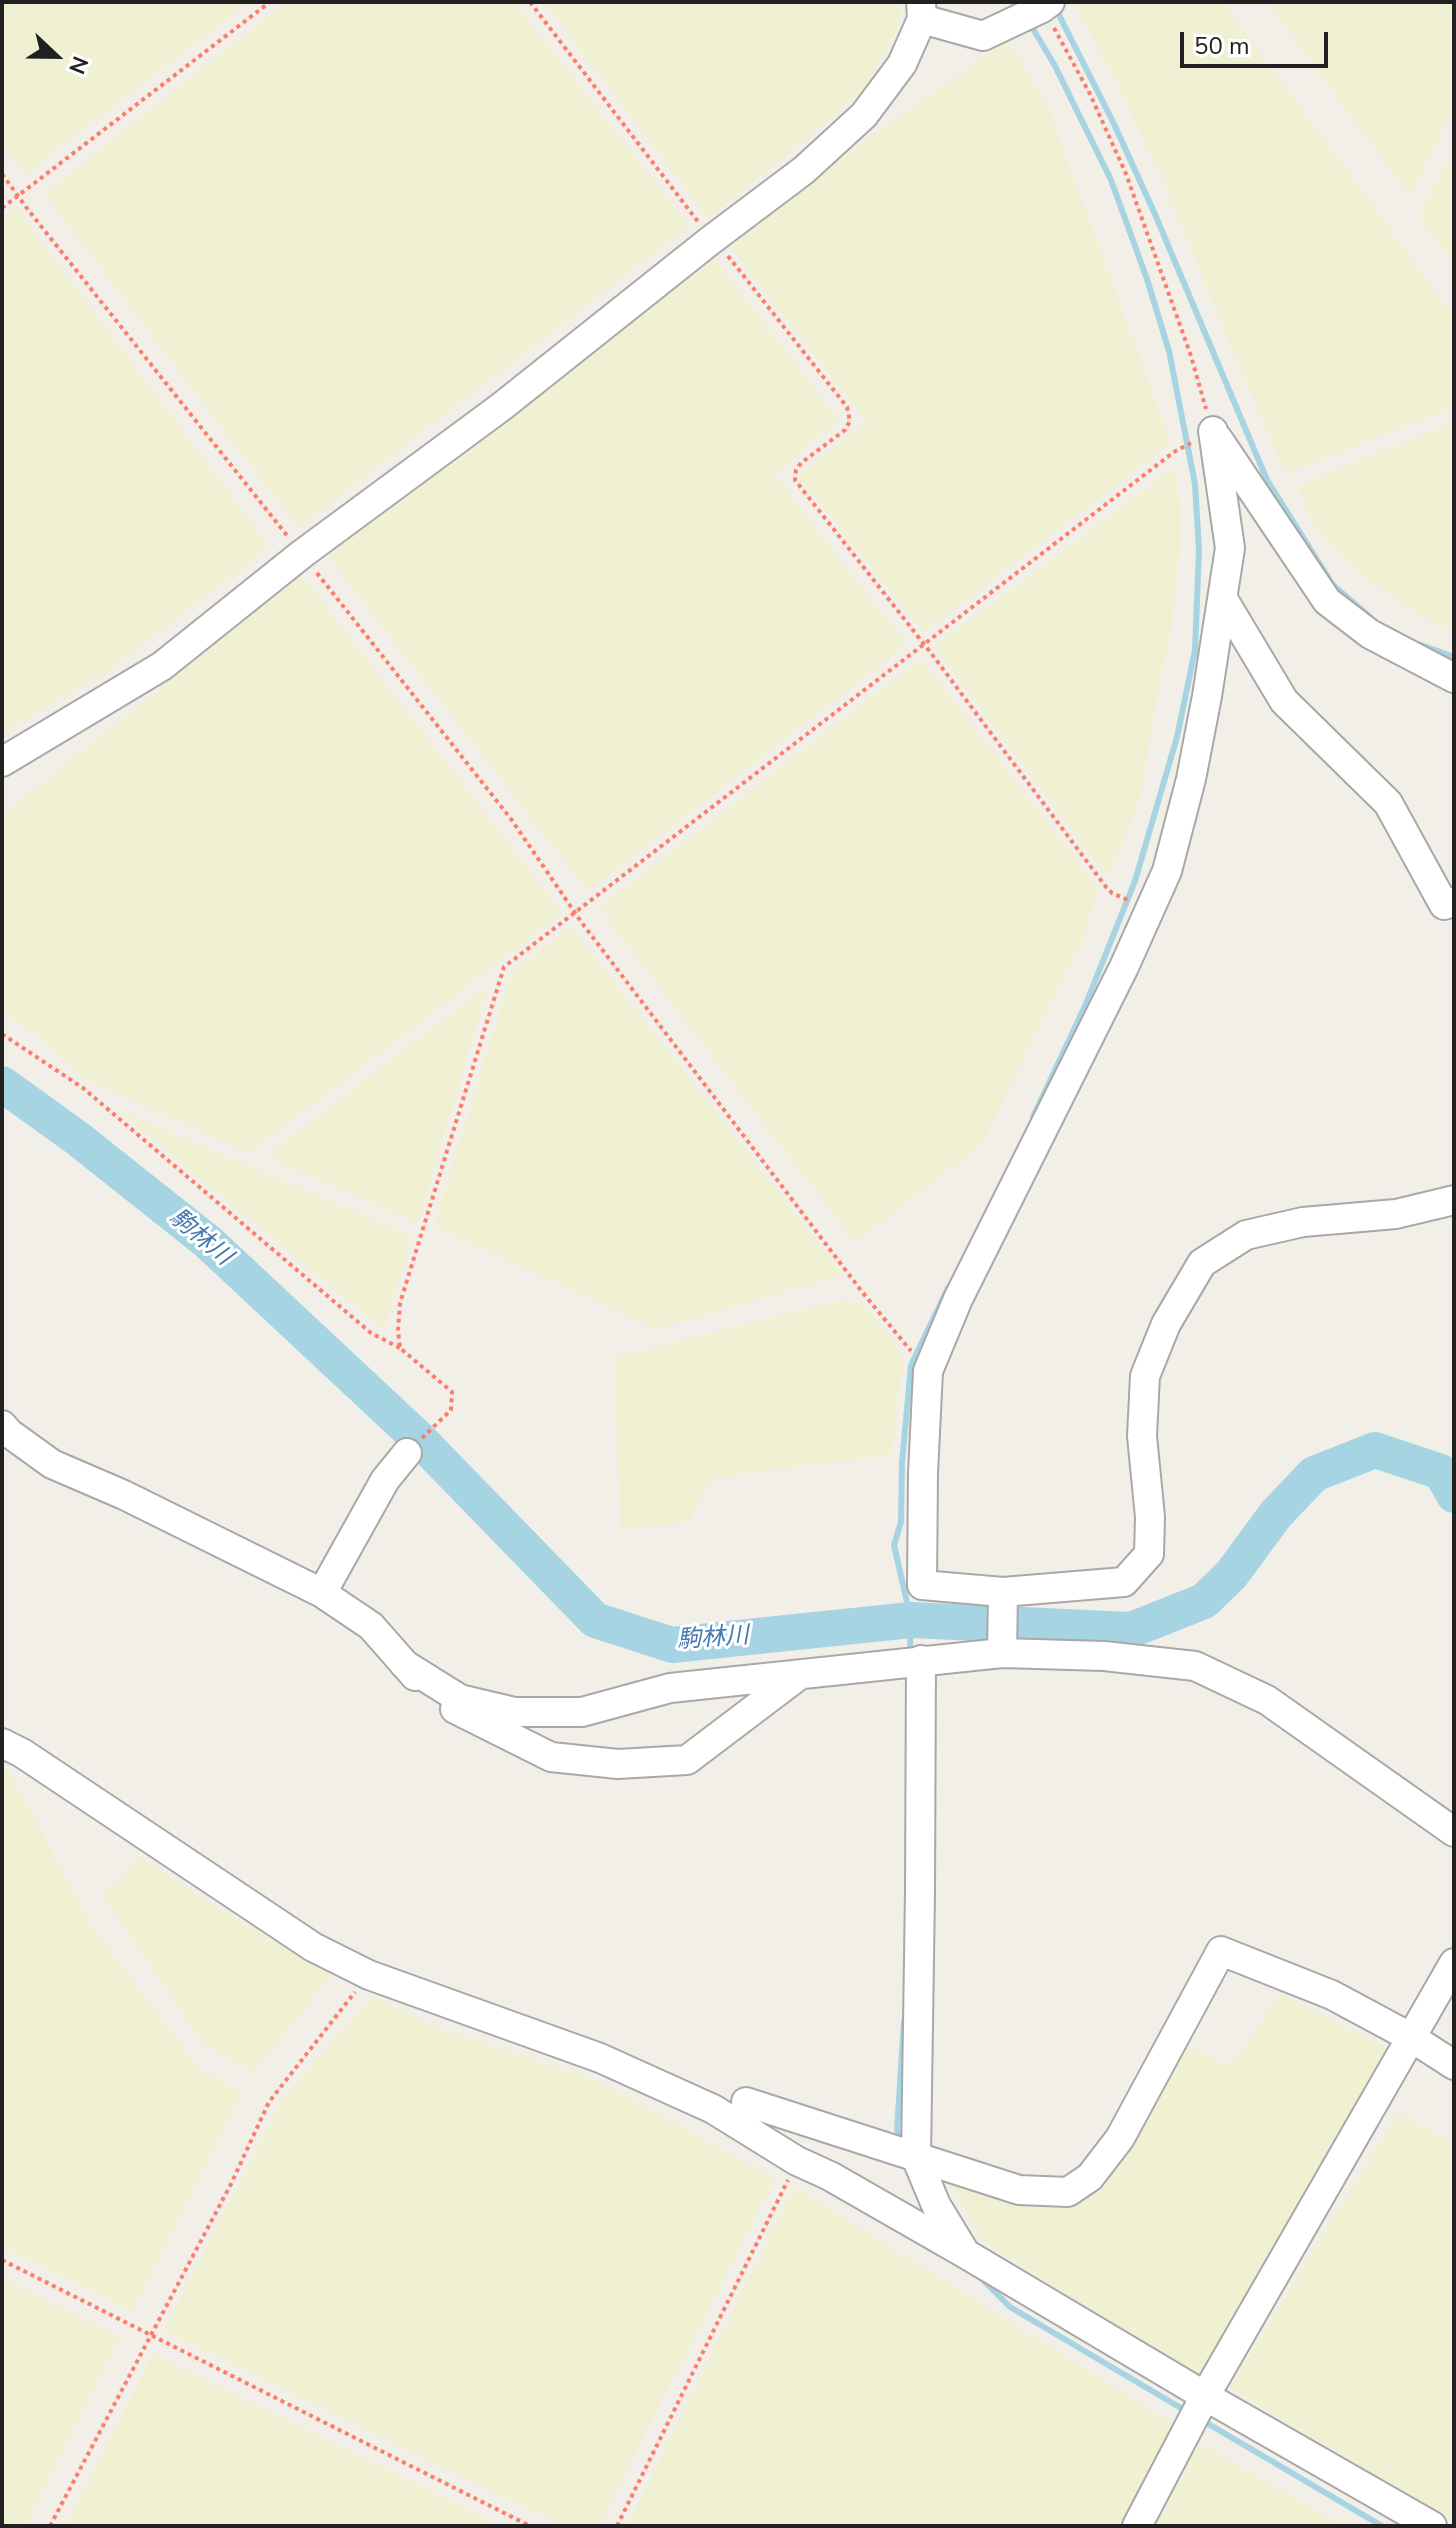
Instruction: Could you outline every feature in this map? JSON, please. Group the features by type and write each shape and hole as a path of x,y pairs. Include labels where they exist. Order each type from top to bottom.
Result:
{"street":[{"path":"2,762 162,666 302,554 501,407 804,170 864,115 902,64 921,10 983,36 1046,5"},
{"path":"1213,431 1230,548 1191,779 1167,871 1124,967 958,1299 928,1371 922,1585 1003,1592 1124,1582 1149,1554 1150,1517 1142,1436 1145,1376 1166,1324 1202,1263 1246,1235 1303,1222 1396,1214 1454,1200"},
{"path":"1213,431 1327,601 1370,634 1454,678"},
{"path":"1223,599 1284,701 1388,803 1444,905 1454,902"},
{"path":"2,1425 52,1464 124,1495 322,1593 371,1626 433,1698 551,1757 618,1764 687,1760 798,1676"},
{"path":"322,1593 385,1480 407,1453"},
{"path":"1002,1653 1003,1592"},
{"path":"404,1664 460,1699 515,1712 582,1712 670,1688 1002,1653 1104,1656 1195,1666 1267,1700 1454,1832"},
{"path":"921,1660 916,2157 936,2205 966,2254"},
{"path":"2,1743 22,1753 313,1947 369,1975 600,2058 713,2109 797,2161 830,2176 966,2254 1432,2526"},
{"path":"746,2102 1019,2190 1068,2192 1090,2177 1120,2138 1221,1951 1332,1995 1412,2038 1454,2065"},
{"path":"1137,2526 1205,2396 1454,1963"},
{"path":"830,2176 845,2152 866,2141"}],"path":[{"path":"2,208 270,2"},
{"path":"530,2 711,240 725,251 847,407 850,421 845,430 801,463 795,480 1106,887 1118,896"},
{"path":"400,1348 400,1303 504,967 1174,452 1213,431 1191,356 1126,174 1046,5"},
{"path":"2,174 511,819 575,913 863,1293 928,1371"},
{"path":"2,1034 83,1088 371,1333 400,1348 452,1392 451,1410 407,1453"},
{"path":"50,2526 231,2184 269,2102 369,1975"},
{"path":"617,2526 797,2161"},
{"path":"2,2260 530,2526"}],"green space":[{"path":"2,2 248,2 25,174 2,144"},
{"path":"286,2 513,2 689,226 298,527 45,194"},
{"path":"544,2 901,2 898,28 861,93 708,218"},
{"path":"1074,2 1223,2 1454,317 1454,407 1286,474 1162,178"},
{"path":"1268,2 1454,2 1454,107 1410,197"},
{"path":"1008,40 1049,110 1171,443 924,632 798,476 868,422 725,241"},
{"path":"1454,147 1454,264 1419,217"},
{"path":"16,207 269,547 104,673 2,731 2,218"},
{"path":"712,256 838,419 774,474 906,645 588,891 325,552"},
{"path":"1454,422 1454,629 1432,622 1359,574 1317,532 1298,486"},
{"path":"1176,467 1181,522 1169,644 1141,792 1108,877 934,647"},
{"path":"301,575 562,913 249,1153 84,1078 38,1036 2,1012 2,816"},
{"path":"921,659 1098,889 1084,935 982,1144 855,1242 599,908"},
{"path":"571,927 842,1275 656,1329 434,1226 511,974"},
{"path":"488,986 418,1223 266,1156"},
{"path":"118,1110 413,1237 383,1329"},
{"path":"840,1300 857,1303 869,1310 900,1352 903,1362 891,1455 743,1473 708,1482 689,1522 621,1530 613,1358"},
{"path":"2,1768 10,1772 94,1931 200,2070 241,2092 133,2311 2,2246"},
{"path":"139,1857 270,1940 332,1975 253,2071 203,2043 102,1894 123,1878"},
{"path":"1281,1994 1386,2049 1199,2376 981,2240 948,2178 1059,2206 1094,2195 1187,2045 1230,2066"},
{"path":"373,1996 428,2024 597,2081 775,2179 598,2526 564,2526 164,2331 283,2098"},
{"path":"1398,2113 1454,2144 1454,2522 1230,2388"},
{"path":"794,2187 1176,2426 1124,2526 627,2526"},
{"path":"2,2278 119,2337 26,2526 2,2526"},
{"path":"153,2354 501,2526 66,2526"},
{"path":"1199,2443 1342,2526 1156,2526"}],"waterway":[{"path":"1058,13 1154,212 1267,480 1333,585 1370,617"},
{"path":"1029,22 1055,66 1111,180 1147,279 1169,351 1195,484 1199,550 1195,650 1177,737 1135,881 1085,1006 1033,1117"},
{"path":"1418,644 1454,657"},
{"name":"駒林川","path":"2,1084 77,1138 208,1242 420,1440 595,1620 672,1645 911,1620 1131,1630 1204,1601 1231,1575 1276,1514 1314,1474 1375,1450 1441,1472 1454,1495"},
{"path":"910,1653 911,1620 894,1545 901,1522 902,1463 911,1365 948,1288"},
{"path":"902,2144 897,2130 904,2021"},
{"path":"979,2276 1010,2307 1186,2411"},
{"path":"1200,2419 1382,2526"}]}
